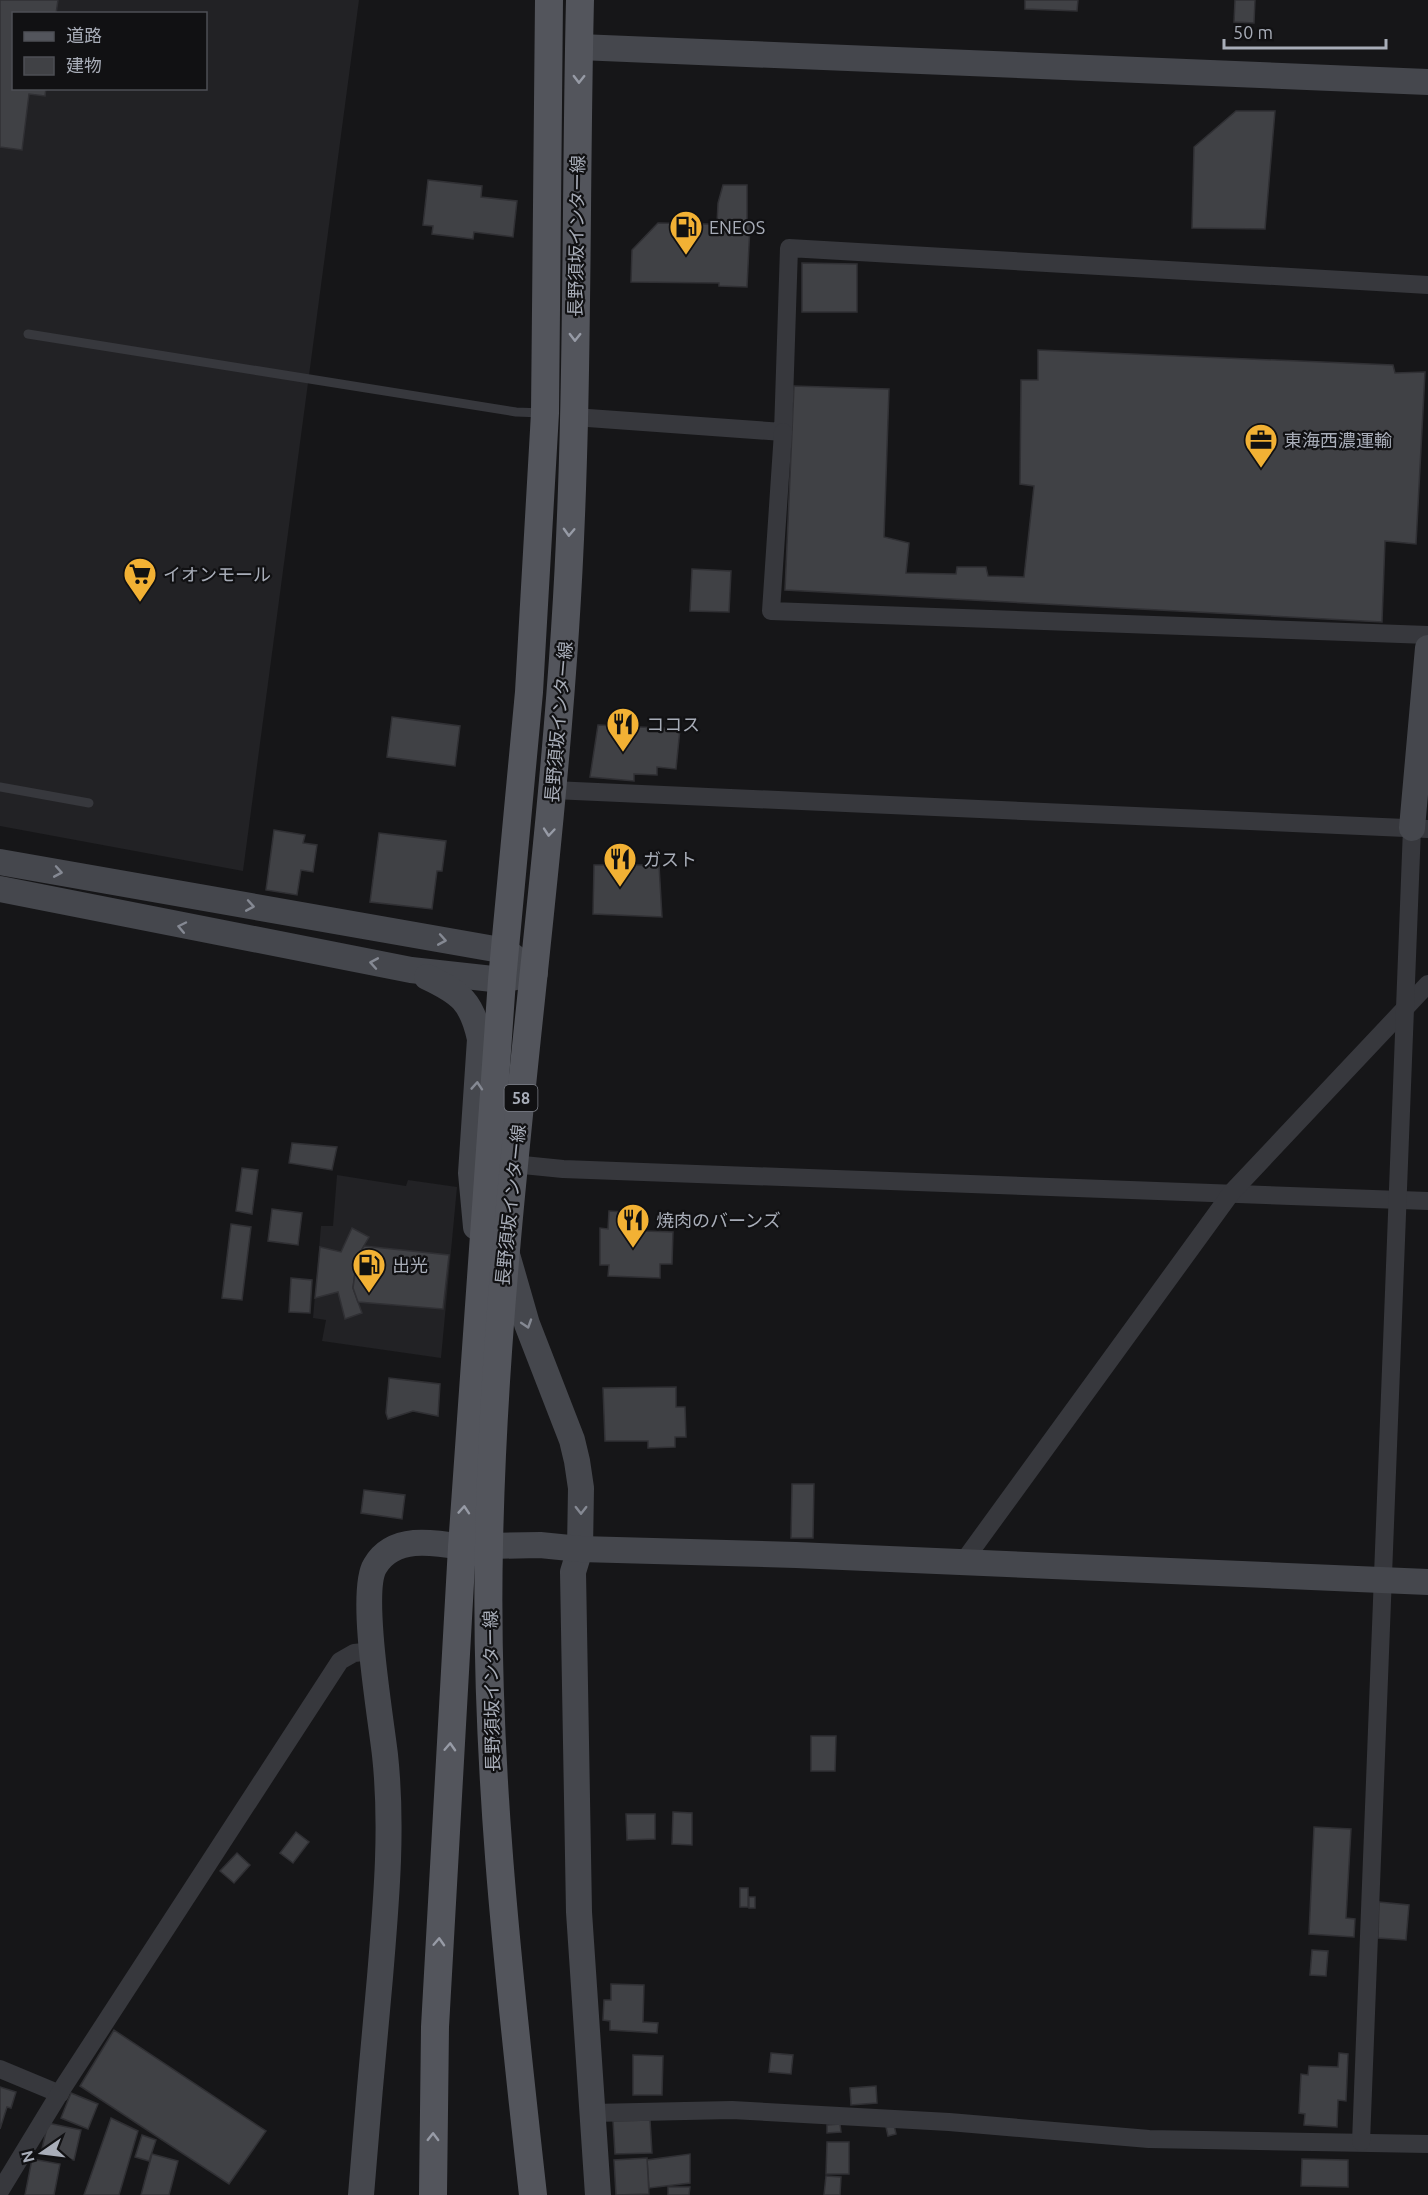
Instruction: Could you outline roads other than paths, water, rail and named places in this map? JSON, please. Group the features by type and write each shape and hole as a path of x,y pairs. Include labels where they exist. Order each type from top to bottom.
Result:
{"main road":[{"name":"長野須坂インター線","path":"533,2195 506,1953 489,1699 475,1546 481,1269 502,980 529,692 545,413 549,0"},
{"name":"長野須坂インター線","path":"433,2195 435,2027 475,1546 513,1164 535,973 566,626 574,417 580,0"}],"street":[{"path":"579,47 1428,82"},
{"path":"1428,285 789,248 783,432 771,611 1428,636"},
{"path":"574,417 783,432"},
{"path":"1361,2142 1399,1200 1403,1010 1420,828 1428,648"},
{"path":"553,790 1420,828"},
{"path":"0,862 506,951 535,973"},
{"path":"0,889 411,970 502,980 535,973"},
{"path":"411,970 452,989 466,1000 477,1024 480,1040 471,1173 481,1269"},
{"path":"963,1562 1232,1192 1428,984"},
{"path":"513,1164 563,1169 1428,1201"},
{"path":"505,1248 527,1324 556,1406 572,1440 581,1488 580,1549 573,1572 579,1912 598,2195"},
{"path":"361,2195 386,1910 390,1797 369,1596 374,1566 396,1547 432,1542 475,1546 540,1545 580,1549 963,1562 1428,1582"},
{"path":"0,2191 60,2094 340,1661 354,1653 374,1651"},
{"path":"0,2069 60,2094"},
{"path":"592,2114 732,2110 949,2122 1149,2139 1428,2144"}],"lane":[{"path":"28,334 516,412 545,413"},
{"path":"0,787 89,803"}],"place":[{"name":"ENEOS","path":"686,256"},
{"name":"東海西濃運輸","path":"1261,469"},
{"name":"イオンモール","path":"140,603"},
{"name":"ココス","path":"623,753"},
{"name":"ガスト","path":"620,888"},
{"name":"焼肉のバーンズ","path":"633,1249"},
{"name":"出光","path":"369,1294"}]}
